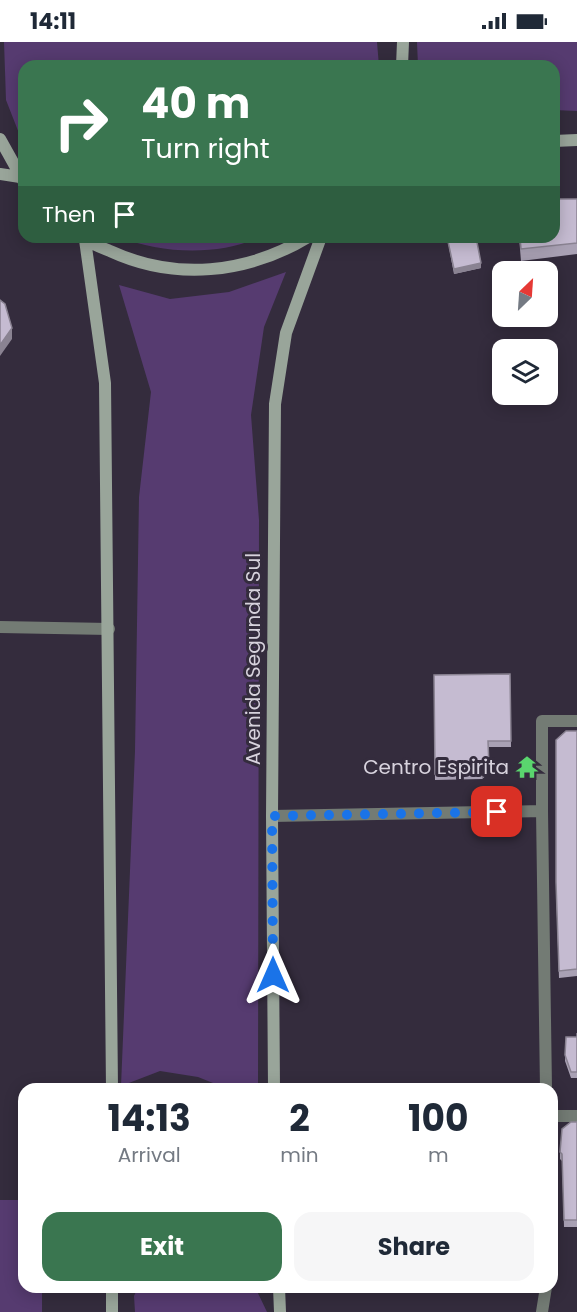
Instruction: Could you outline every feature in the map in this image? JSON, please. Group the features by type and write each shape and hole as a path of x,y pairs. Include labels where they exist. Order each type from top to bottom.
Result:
{"main road":[{"path":"402,60 403,42"},
{"path":"0,138 18,172"},
{"path":"560,141 577,140"},
{"path":"0,174 18,179"},
{"path":"84,243 105,383 112,1083"},
{"path":"92,243 131,261 181,271 232,268 281,253 298,243"},
{"name":"Avenida Segunda Sul","path":"274,1083 272,816 275,404 286,333 319,243"},
{"path":"112,1293 112,1312"},
{"path":"279,1293 280,1312"}],"street":[{"path":"0,627 109,629"},
{"path":"546,1083 542,722 577,721"},
{"path":"272,816 542,811"},
{"path":"558,1116 577,1116"},
{"path":"543,1312 545,1293"}],"shaded area":[{"path":"4,42 377,42 378,60 18,60 18,131 6,100"},
{"path":"417,42 577,42 577,111 560,110 560,60 418,60"},
{"path":"136,243 244,243 209,250 153,247"},
{"path":"286,272 264,327 251,415 259,520 258,1083 213,1083 198,1077 160,1071 129,1083 121,1083 135,751 139,497 151,392 119,285 170,299 229,292"},
{"path":"0,1200 18,1200 18,1293 42,1293 42,1312 0,1312"},
{"path":"135,1293 258,1293 267,1312 135,1312"}],"building":[{"path":"560,199 577,199 577,243 521,249 520,243 560,243"},
{"path":"448,243 477,243 481,263 454,269"},
{"path":"0,300 5,304 12,328 0,345"},
{"path":"510,674 511,741 488,741 489,767 482,773 435,774 434,675"},
{"path":"566,731 577,731 577,969 559,971 556,882 556,740"},
{"path":"566,1037 577,1037 577,1072 571,1072 565,1055"},
{"path":"571,1122 577,1122 577,1220 564,1220 562,1154 560,1152 562,1129"}],"place":[{"name":"Centro Espirita","path":"527,767"}],"route":[{"path":"273,975 272,816 497,812"}]}
